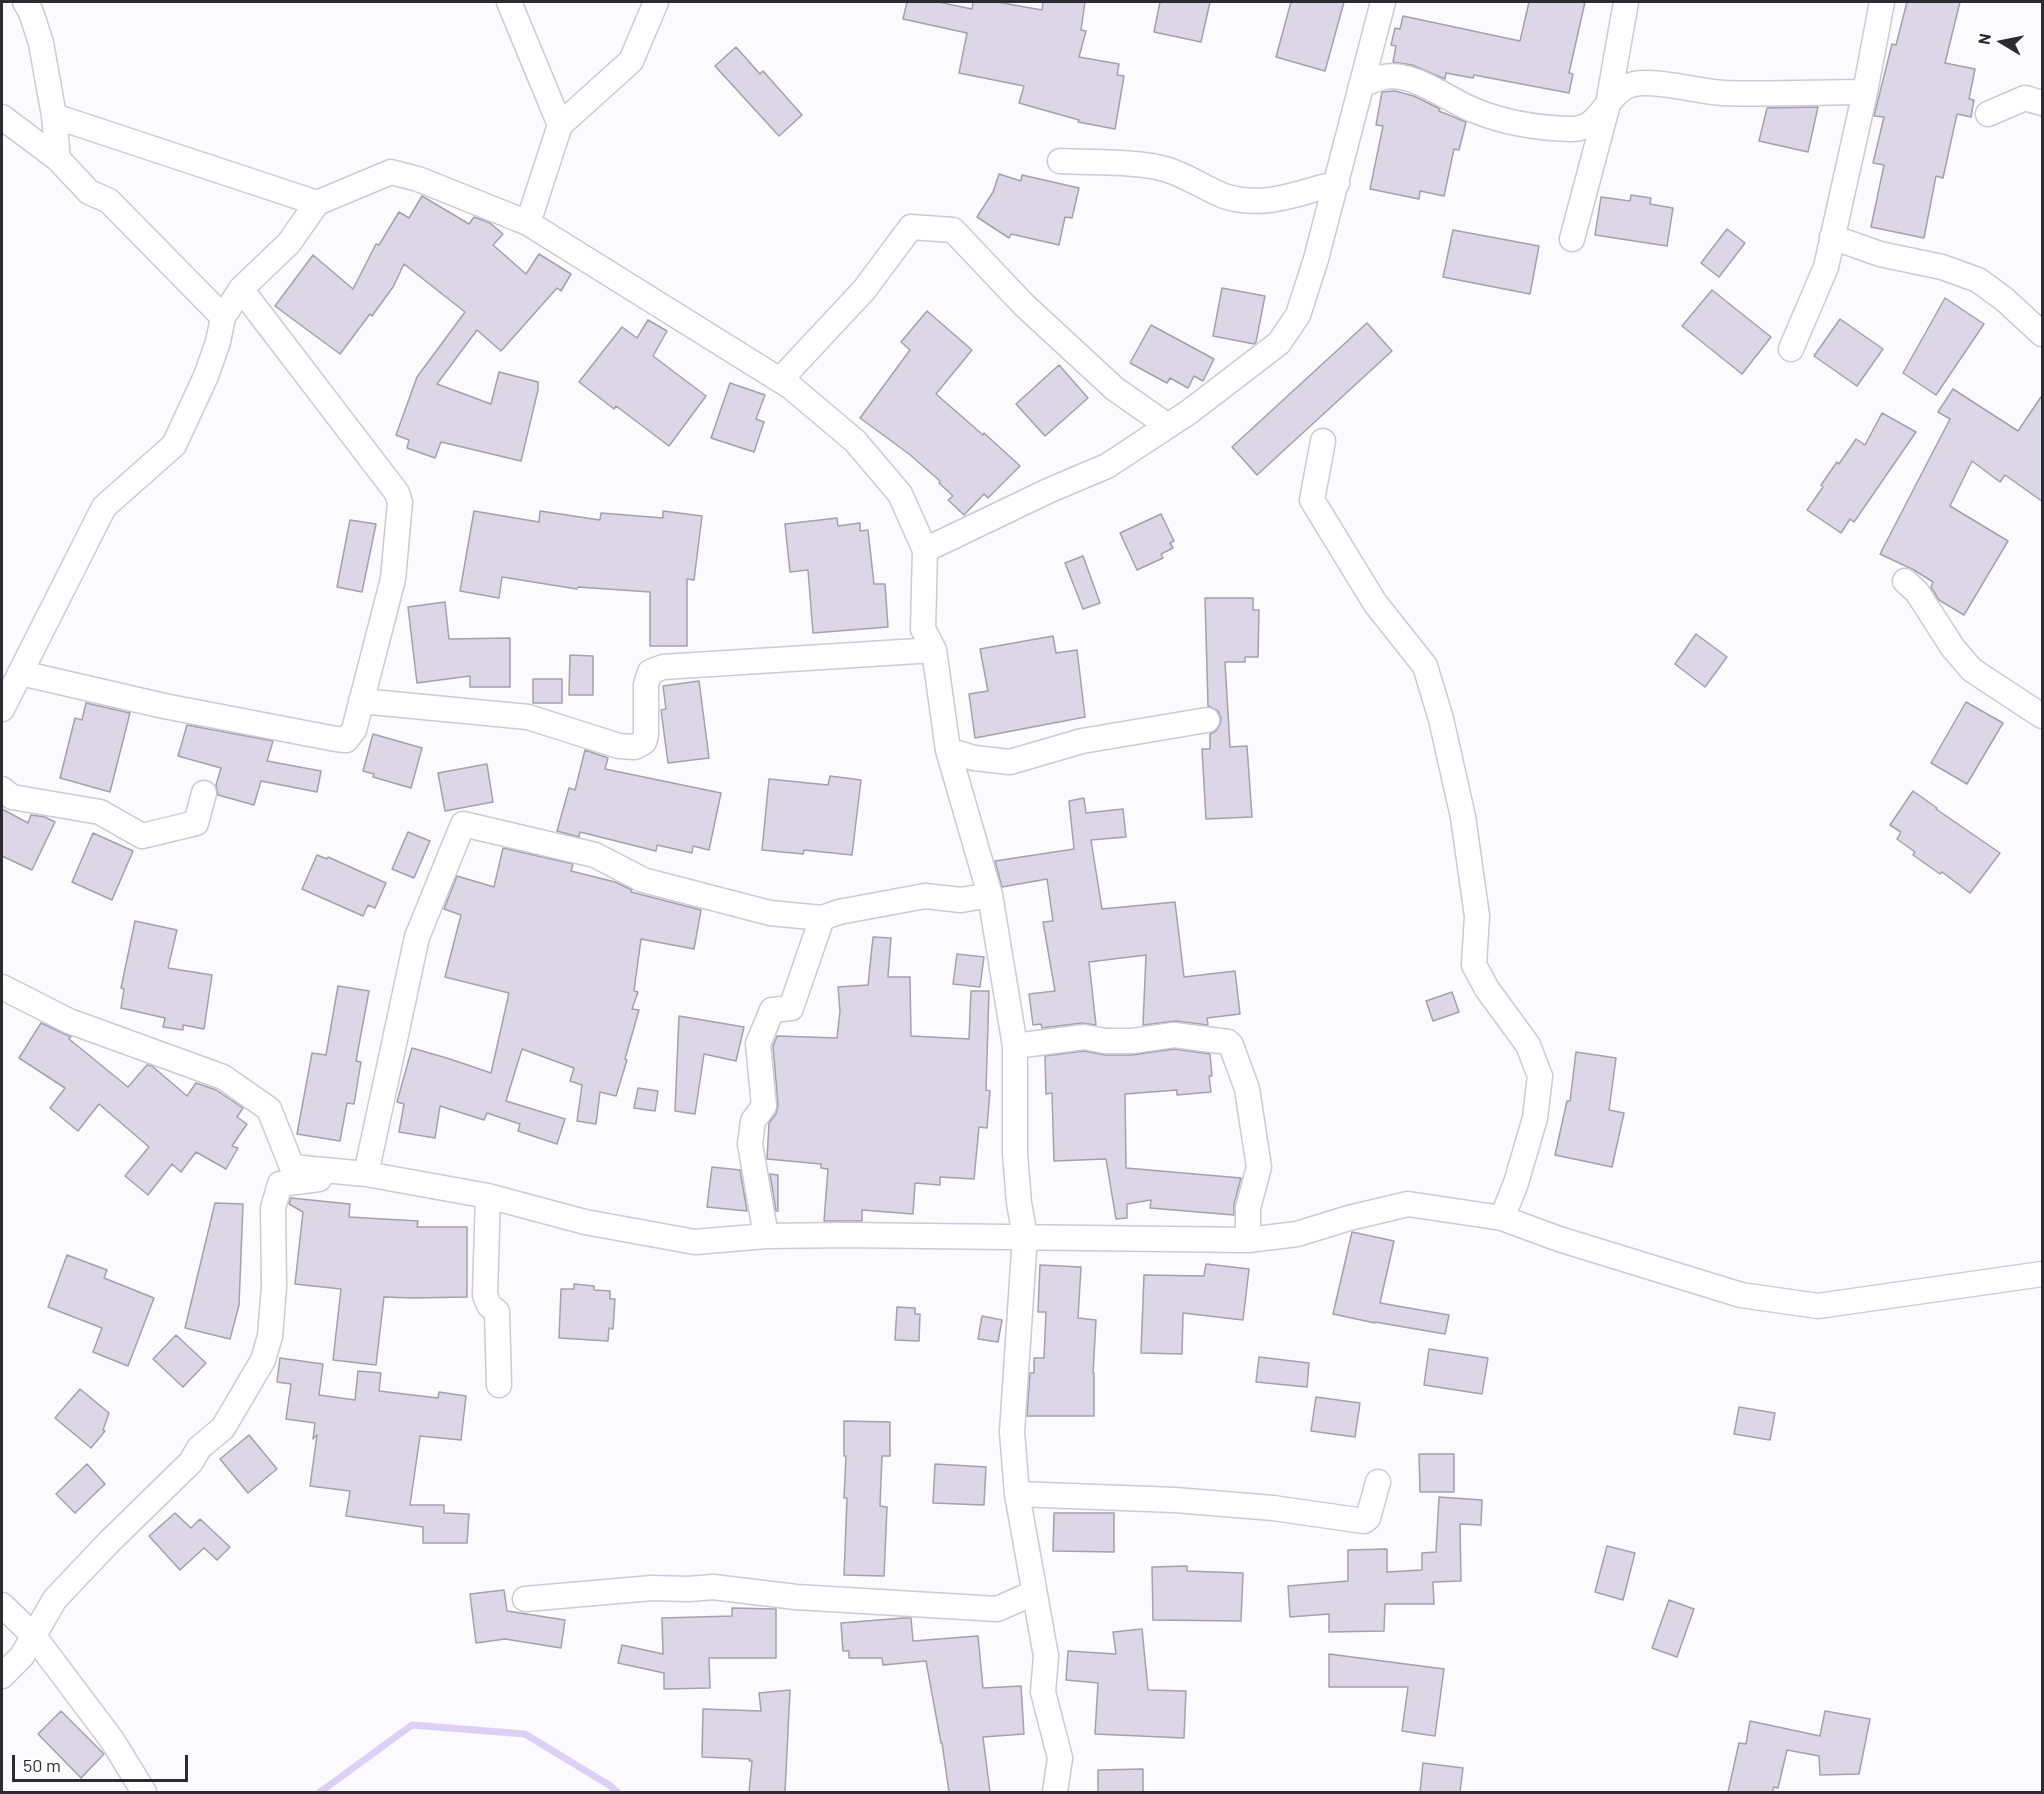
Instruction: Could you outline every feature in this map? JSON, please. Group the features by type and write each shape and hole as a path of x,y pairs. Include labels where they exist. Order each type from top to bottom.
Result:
{"street":[{"path":"24,2 31,12 41,43 54,116 58,159"},
{"path":"509,2 560,125"},
{"path":"528,223 560,125 631,61 656,2"},
{"path":"926,550 1050,490 1107,466 1168,426 1279,343 1298,315 1316,259 1383,2"},
{"path":"1572,239 1608,104 1626,2"},
{"path":"1791,349 1826,267 1865,92 1882,2"},
{"path":"1362,84 1385,77 1398,78 1420,84 1476,111 1517,123 1569,129 1580,129 1592,124 1622,89 1634,84 1649,83 1723,93 1865,92"},
{"path":"1988,114 2025,98 2043,103"},
{"path":"54,116 317,203"},
{"path":"2,117 58,159 89,192 109,201 223,317"},
{"path":"1060,161 1165,168 1224,196 1247,201 1273,201 1336,183"},
{"path":"2,709 104,507 174,445 206,376 218,342 223,317 241,289 290,243 317,203 392,172 418,179 528,223 791,387 855,441 900,494 926,550 923,629 934,650 948,750 990,895 1015,1046 1015,1154 1019,1203 1025,1236 1012,1432 1017,1494 1046,1656 1043,1692 1060,1758 1055,1792"},
{"path":"780,380 864,290 911,227 953,230 1024,305 1107,381 1168,426"},
{"path":"1832,237 1880,254 1964,273 1978,280 2004,300 2043,334"},
{"path":"21,673 164,706 346,740 354,730 393,579 400,502 397,493 241,289"},
{"path":"1323,441 1312,500 1375,603 1425,666 1441,718 1463,818 1477,916 1474,965 1487,989 1528,1045 1540,1076 1534,1118 1516,1183 1502,1218"},
{"path":"1905,581 1917,592 1953,648 1972,670 2043,716"},
{"path":"362,701 528,717 619,746 635,747 644,742 646,735 646,685 650,672 663,667 934,650"},
{"path":"948,750 974,758 1010,762 1082,741 1207,720"},
{"path":"2,789 12,797 100,812 142,836 196,823 204,793"},
{"path":"366,1174 417,937 463,824 595,855 643,880 770,913 822,918 839,912 925,896 961,900 990,895"},
{"path":"766,1236 750,1144 753,1121 764,1106 758,1044 772,1010 791,1008 822,918"},
{"path":"2,987 69,1021 223,1077 268,1109 292,1167 366,1174 488,1196 585,1222 694,1242 766,1236 1025,1236 1248,1240 1297,1234 1349,1218 1408,1204 1502,1218 1559,1239 1741,1295 1818,1306 2043,1274"},
{"path":"1015,1046 1084,1037 1105,1041 1132,1041 1174,1035 1228,1042 1247,1089 1259,1167 1248,1208 1248,1240"},
{"path":"2,1676 22,1656 55,1599 110,1541 191,1462 199,1448 223,1428 263,1360 270,1336 274,1287 273,1208 280,1184 366,1174"},
{"path":"488,1196 485,1294 489,1305 497,1312 499,1385"},
{"path":"1017,1494 1175,1500 1273,1508 1364,1521 1368,1518 1378,1482"},
{"path":"525,1599 652,1588 689,1590 713,1587 796,1597 997,1609 1034,1593"},
{"path":"2,1605 33,1635 112,1740 144,1792"}],"building":[{"path":"907,2 938,2 972,9 973,2 997,2 1042,10 1043,2 1085,2 1081,30 1086,31 1079,57 1119,64 1117,75 1124,76 1115,129 1078,122 1079,120 1019,103 1024,86 959,73 967,33 903,19"},
{"path":"1160,2 1210,2 1201,42 1154,32"},
{"path":"1291,2 1344,2 1325,71 1276,57"},
{"path":"1529,2 1585,2 1569,73 1573,74 1569,93 1474,75 1473,78 1446,73 1445,79 1412,65 1393,62 1396,46 1391,45 1395,28 1400,29 1403,16 1520,41"},
{"path":"1907,2 1960,2 1945,63 1975,69 1969,99 1974,100 1971,117 1957,114 1943,178 1936,176 1924,238 1871,227 1884,165 1873,163 1884,117 1874,116 1892,44 1896,45"},
{"path":"736,47 760,74 763,71 802,115 779,136 715,66"},
{"path":"1395,91 1414,96 1440,109 1439,111 1466,122 1459,150 1454,149 1444,196 1420,191 1419,199 1370,189 1383,126 1376,125 1382,92"},
{"path":"1818,107 1808,152 1759,141 1767,108"},
{"path":"999,174 1021,181 1022,175 1079,188 1072,218 1065,217 1059,245 1011,234 1009,238 977,217 993,192"},
{"path":"1631,195 1651,198 1650,204 1673,208 1667,246 1595,235 1601,197 1630,201"},
{"path":"422,196 469,224 474,217 490,223 503,234 493,245 526,274 539,254 571,274 561,291 557,288 501,351 477,330 437,384 491,404 499,372 538,382 521,461 441,442 435,458 407,448 409,440 396,435 417,377 465,312 404,264 393,287 340,354 275,306 313,255 353,289 376,244 379,245 399,212 409,218"},
{"path":"1727,229 1745,243 1719,277 1701,263"},
{"path":"1453,230 1539,246 1530,294 1443,277"},
{"path":"1222,288 1265,296 1254,344 1213,336"},
{"path":"1712,290 1771,337 1742,374 1682,326"},
{"path":"1945,298 1984,324 1936,395 1903,373"},
{"path":"927,311 972,350 936,394 1020,466 988,498 984,494 964,515 948,500 953,496 939,483 940,481 909,454 860,418 910,350 901,342"},
{"path":"1840,319 1883,349 1857,386 1814,356"},
{"path":"648,320 667,331 653,356 706,396 669,446 616,406 614,409 579,382 622,327 637,338"},
{"path":"1367,323 1392,351 1257,475 1232,447"},
{"path":"1151,325 1214,359 1203,381 1194,376 1188,388 1170,378 1167,383 1130,363"},
{"path":"1059,365 1088,398 1045,436 1016,404"},
{"path":"730,383 765,395 756,419 764,422 754,452 711,438"},
{"path":"1953,389 2018,431 2043,394 2043,502 2005,475 2000,482 1972,461 1950,506 2008,541 1964,615 1939,600 1931,587 1933,582 1880,554 1950,419 1938,412"},
{"path":"1882,413 1916,432 1854,522 1850,519 1841,533 1807,510 1823,487 1821,485 1856,439 1865,445"},
{"path":"474,511 539,522 540,511 600,520 601,513 663,518 663,511 702,516 694,580 687,579 687,646 650,646 650,592 578,587 577,589 502,577 499,598 460,591"},
{"path":"1161,514 1174,541 1170,543 1173,548 1161,554 1163,558 1137,570 1120,533"},
{"path":"837,518 838,526 860,523 860,531 868,530 874,584 885,584 888,627 813,633 808,570 790,572 785,524"},
{"path":"350,520 376,524 362,592 337,587"},
{"path":"1083,556 1100,603 1083,609 1065,563"},
{"path":"1205,598 1253,598 1253,610 1259,610 1258,657 1245,657 1245,662 1225,662 1230,747 1247,746 1252,817 1206,819 1202,749 1210,749 1210,734 1216,731 1221,718 1218,711 1208,706"},
{"path":"445,602 449,639 510,638 510,687 470,687 470,676 417,683 408,607"},
{"path":"1696,634 1727,657 1705,687 1675,664"},
{"path":"1053,636 1056,653 1077,650 1085,717 975,738 969,694 988,691 980,649"},
{"path":"570,655 593,656 593,695 569,695"},
{"path":"533,679 562,679 562,703 533,703"},
{"path":"699,681 709,758 668,763 661,710 666,709 663,686"},
{"path":"1966,702 2003,723 1967,784 1931,763"},
{"path":"86,703 130,713 110,792 60,778 75,718 82,720"},
{"path":"187,725 273,741 267,761 321,771 317,792 261,781 254,805 218,795 216,785 221,768 178,756"},
{"path":"373,734 422,748 411,788 373,777 374,774 363,771"},
{"path":"585,750 608,758 605,769 721,793 709,850 693,846 692,853 657,845 656,851 580,832 579,837 557,831 569,788 575,790"},
{"path":"487,764 493,802 445,811 438,773"},
{"path":"830,776 861,780 852,855 804,850 803,854 762,850 769,779 828,785"},
{"path":"1913,791 2000,853 1970,893 1942,872 1940,874 1913,855 1915,852 1897,839 1901,832 1890,825"},
{"path":"1084,798 1086,813 1123,809 1126,837 1091,840 1102,909 1175,902 1184,977 1235,971 1240,1014 1207,1018 1208,1025 1176,1021 1143,1025 1146,955 1089,962 1096,1025 1082,1023 1042,1028 1041,1024 1033,1025 1029,994 1055,991 1043,922 1053,921 1047,879 1002,887 995,861 1074,849 1069,801"},
{"path":"2,809 28,823 31,815 45,817 55,822 32,870 2,856"},
{"path":"408,832 430,841 414,878 392,869"},
{"path":"93,833 133,851 112,900 72,882"},
{"path":"503,848 573,864 571,871 615,882 632,890 631,892 701,910 694,949 641,939 634,991 638,992 632,1009 639,1010 625,1059 627,1060 616,1096 600,1092 596,1124 577,1121 582,1085 570,1081 574,1068 522,1049 506,1101 565,1119 557,1144 518,1131 520,1124 487,1113 484,1120 440,1106 435,1138 399,1132 404,1104 397,1102 412,1048 491,1073 509,993 445,977 461,915 444,909 457,876 494,887"},
{"path":"317,855 327,859 328,857 386,883 375,908 368,905 363,916 302,889"},
{"path":"135,921 177,930 168,968 212,975 204,1029 183,1025 183,1030 163,1027 165,1018 121,1008 124,989 121,988"},
{"path":"873,937 891,938 888,977 910,977 911,1036 969,1039 971,991 989,991 986,1090 990,1091 987,1128 979,1127 974,1179 940,1177 940,1185 915,1183 913,1214 862,1210 862,1221 824,1221 828,1169 821,1168 821,1164 767,1159 769,1123 776,1114 778,1105 773,1046 777,1036 837,1038 840,1011 838,987 868,985"},
{"path":"957,954 984,957 980,987 953,984"},
{"path":"338,986 369,991 356,1061 361,1062 354,1104 347,1103 340,1141 297,1134 312,1053 326,1055"},
{"path":"1452,992 1459,1012 1433,1021 1426,1001"},
{"path":"679,1016 744,1027 736,1061 704,1054 695,1114 675,1111"},
{"path":"41,1023 71,1037 69,1039 128,1087 147,1065 152,1066 187,1096 196,1083 216,1090 243,1108 237,1117 247,1124 232,1146 238,1148 226,1169 196,1152 181,1172 172,1164 148,1195 125,1176 149,1147 99,1104 78,1131 50,1108 65,1088 19,1058"},
{"path":"1174,1049 1210,1054 1211,1092 1177,1095 1177,1090 1125,1094 1126,1168 1241,1178 1234,1204 1234,1215 1150,1208 1151,1200 1127,1204 1127,1218 1116,1219 1106,1159 1054,1161 1052,1093 1046,1094 1045,1056 1084,1051 1105,1055 1132,1055"},
{"path":"1576,1052 1616,1058 1609,1110 1624,1113 1612,1167 1555,1155 1567,1101 1570,1101"},
{"path":"638,1088 658,1091 655,1111 634,1108"},
{"path":"712,1167 740,1170 747,1211 707,1207"},
{"path":"770,1174 778,1175 778,1211 776,1211"},
{"path":"291,1198 350,1204 349,1217 418,1221 417,1227 467,1227 467,1297 384,1297 376,1365 333,1360 341,1289 295,1284 303,1212 289,1204"},
{"path":"215,1203 243,1204 239,1305 230,1339 185,1328"},
{"path":"1352,1232 1394,1241 1380,1303 1449,1315 1445,1334 1333,1314"},
{"path":"67,1255 107,1270 104,1278 154,1298 128,1366 93,1352 102,1328 48,1307"},
{"path":"1206,1264 1249,1269 1243,1320 1183,1313 1182,1354 1141,1353 1144,1275 1204,1276"},
{"path":"1040,1265 1081,1267 1078,1318 1096,1320 1093,1373 1094,1416 1027,1416 1030,1373 1034,1373 1034,1358 1044,1358 1046,1312 1038,1312"},
{"path":"574,1284 594,1286 594,1290 610,1291 610,1299 615,1299 613,1329 609,1328 608,1341 559,1338 561,1289 574,1289"},
{"path":"897,1307 915,1308 915,1314 920,1314 919,1341 895,1340"},
{"path":"982,1316 1002,1320 998,1342 978,1339"},
{"path":"176,1335 206,1363 183,1387 153,1359"},
{"path":"1429,1349 1488,1358 1482,1394 1424,1385"},
{"path":"1259,1357 1309,1363 1307,1387 1256,1382"},
{"path":"280,1358 323,1364 319,1395 355,1400 358,1371 381,1373 379,1391 438,1398 439,1392 466,1396 461,1440 420,1436 410,1505 444,1505 444,1513 469,1514 467,1543 423,1543 423,1527 346,1516 350,1491 310,1486 317,1435 313,1439 315,1423 286,1419 291,1384 277,1382"},
{"path":"80,1389 109,1413 103,1430 105,1431 91,1448 55,1418"},
{"path":"1316,1397 1360,1403 1355,1437 1311,1431"},
{"path":"1739,1407 1775,1413 1770,1440 1734,1434"},
{"path":"844,1421 890,1422 890,1456 882,1456 880,1506 887,1507 884,1576 844,1575 847,1498 844,1498 846,1456 844,1456"},
{"path":"249,1435 277,1469 248,1493 220,1459"},
{"path":"1419,1454 1454,1454 1454,1492 1420,1492"},
{"path":"87,1464 105,1484 75,1513 56,1494"},
{"path":"935,1464 986,1467 984,1505 933,1503"},
{"path":"1439,1497 1482,1500 1481,1525 1460,1524 1461,1581 1433,1582 1434,1604 1385,1604 1384,1631 1329,1632 1329,1614 1290,1617 1288,1586 1348,1581 1348,1550 1387,1549 1387,1572 1422,1570 1422,1553 1436,1552"},
{"path":"175,1513 191,1528 200,1519 230,1547 217,1560 204,1548 180,1570 149,1536"},
{"path":"1054,1513 1114,1513 1114,1552 1053,1551"},
{"path":"1607,1546 1635,1553 1623,1600 1595,1592"},
{"path":"1187,1566 1187,1571 1243,1573 1241,1621 1153,1620 1152,1567"},
{"path":"504,1590 507,1611 565,1620 561,1648 505,1639 476,1643 470,1594"},
{"path":"1669,1600 1694,1609 1677,1657 1652,1648"},
{"path":"732,1608 776,1609 776,1658 709,1658 710,1688 664,1689 664,1673 618,1663 622,1645 663,1654 662,1618 732,1616"},
{"path":"911,1618 913,1641 978,1636 983,1688 1021,1686 1024,1734 983,1737 990,1792 949,1792 926,1661 883,1665 882,1658 849,1658 849,1651 843,1651 841,1623"},
{"path":"1142,1629 1148,1690 1186,1691 1184,1738 1095,1734 1098,1683 1066,1680 1068,1651 1116,1654 1113,1632"},
{"path":"1329,1654 1444,1669 1435,1736 1402,1731 1408,1687 1329,1687"},
{"path":"790,1690 785,1792 749,1792 752,1761 749,1761 750,1759 702,1757 703,1709 761,1711 759,1693"},
{"path":"61,1711 104,1754 81,1778 38,1734"},
{"path":"1825,1711 1870,1719 1859,1774 1820,1775 1819,1756 1787,1750 1778,1788 1774,1787 1772,1792 1728,1792 1739,1743 1746,1744 1750,1721 1820,1736"},
{"path":"1423,1763 1463,1768 1460,1792 1420,1792"},
{"path":"1143,1769 1143,1792 1098,1792 1098,1770"}],"waterway":[{"path":"320,1792 412,1725 525,1734 617,1792"}]}
